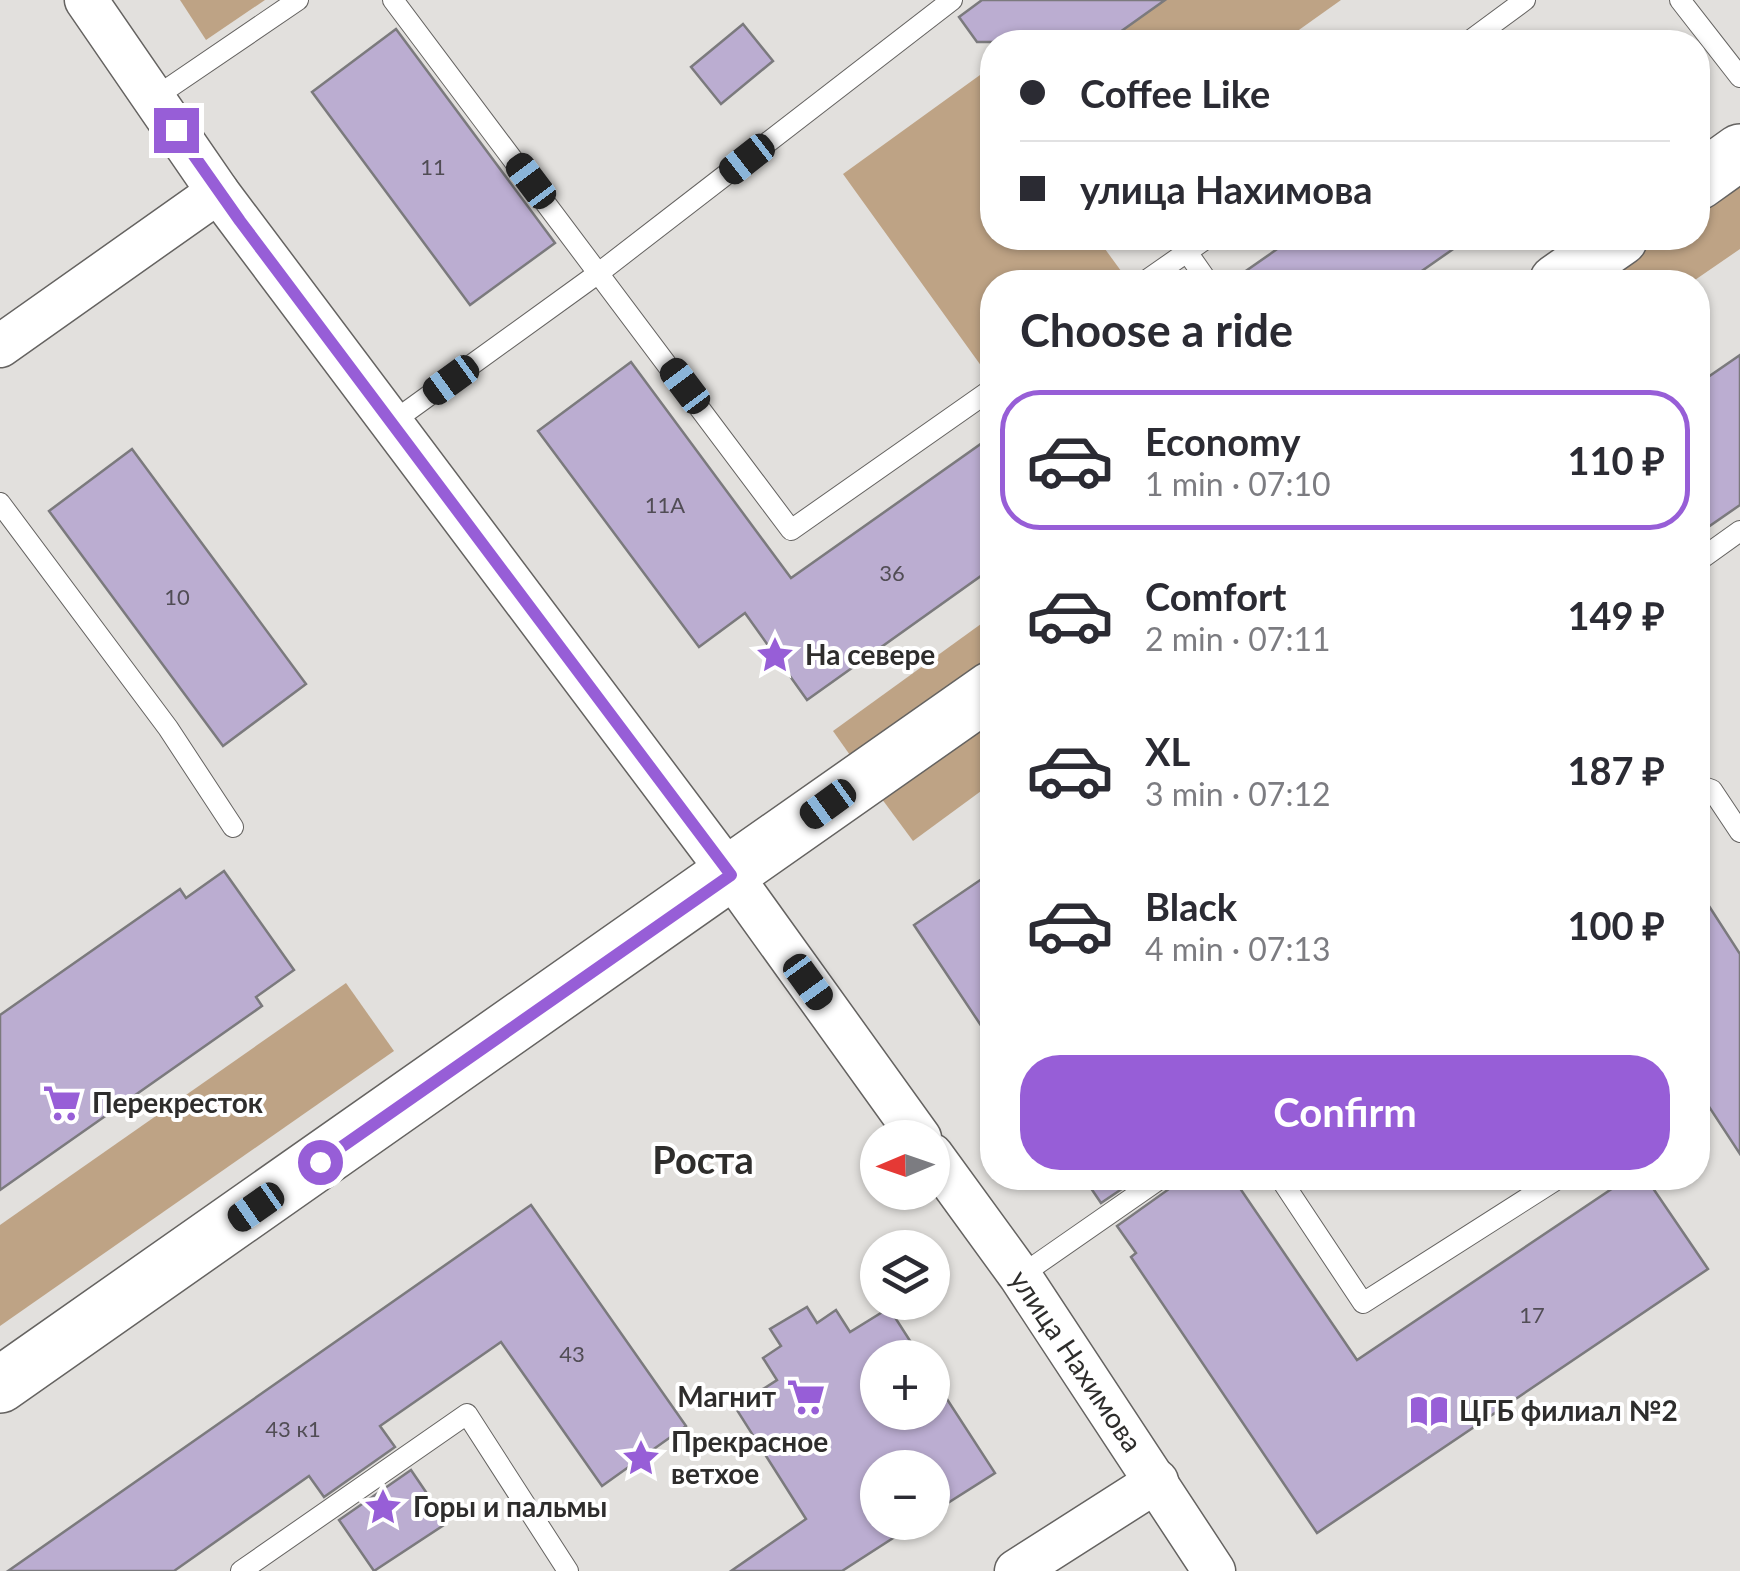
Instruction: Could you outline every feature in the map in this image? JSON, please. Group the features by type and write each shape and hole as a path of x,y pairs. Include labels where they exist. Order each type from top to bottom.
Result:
{"street":[{"path":"86,0 218,192 731,875 907,1120"},
{"path":"1710,173 1740,152"},
{"path":"0,346 218,192"},
{"path":"1573,270 1603,250"},
{"path":"0,1386 980,698"},
{"name":"улица Нахимова","path":"950,1180 1020,1276 1214,1571"},
{"path":"1016,1571 1156,1480"}],"lane":[{"path":"154,98 298,0"},
{"path":"393,0 792,530 980,397"},
{"path":"391,424 600,272 952,0"},
{"path":"1485,30 1526,0"},
{"path":"1680,0 1703,30"},
{"path":"1710,38 1740,77"},
{"path":"1161,270 1190,250"},
{"path":"1187,252 1200,270"},
{"path":"0,503 168,728 233,827"},
{"path":"1710,552 1740,530"},
{"path":"1710,789 1740,832"},
{"path":"1020,1276 1144,1190"},
{"path":"1288,1190 1362,1303 1540,1190"},
{"path":"241,1571 466,1414 568,1571"}],"shaded area":[{"path":"180,0 265,0 206,40"},
{"path":"1165,0 1341,0 1299,30 1123,30"},
{"path":"980,75 980,250 1106,250 1120,270 980,270 980,364 843,174"},
{"path":"1740,173 1740,249 1709,270 1604,270 1633,250 1710,250 1710,195"},
{"path":"980,625 980,676 857,765 833,731"},
{"path":"980,716 980,792 913,841 876,791"},
{"path":"346,983 394,1051 0,1326 0,1225"}],"building":[{"path":"982,0 1165,0 1123,30 980,30 980,42 959,17"},
{"path":"743,24 773,61 721,104 691,67"},
{"path":"396,29 555,243 470,305 312,92"},
{"path":"1276,250 1452,250 1423,270 1247,270"},
{"path":"1740,355 1740,505 1710,526 1710,376"},
{"path":"631,362 791,578 980,444 980,577 807,700 745,613 699,647 538,431"},
{"path":"132,449 306,684 223,746 49,511"},
{"name":"Перекресток","path":"224,871 294,970 256,997 262,1006 0,1190 0,1015 180,889 186,898"},
{"path":"980,880 980,1024 914,925"},
{"path":"1710,908 1740,954 1740,1154 1710,1108"},
{"path":"1092,1190 1120,1190 1101,1203"},
{"path":"1168,1190 1241,1190 1357,1360 1610,1190 1654,1190 1708,1269 1317,1533 1131,1257 1136,1253 1117,1226"},
{"path":"531,1205 686,1426 602,1486 501,1342 380,1426 395,1447 324,1497 309,1476 174,1571 8,1571"},
{"path":"807,1307 817,1323 836,1310 850,1332 870,1320 897,1320 909,1340 860,1340 860,1430 950,1430 950,1404 995,1473 950,1502 950,1450 860,1450 860,1540 890,1540 842,1571 731,1571 806,1519 735,1407 777,1380 763,1358 781,1346 770,1329"},
{"path":"411,1470 447,1523 374,1571 339,1520"}],"place":[{"name":"На севере","path":"775,655"},
{"name":"Перекресток","path":"62,1103"},
{"name":"Магнит","path":"806,1397"},
{"name":"ЦГБ филиал №2","path":"1429,1411"},
{"name":"Прекрасное ветхое","path":"641,1458"},
{"name":"Горы и пальмы","path":"383,1507"}],"district":[{"name":"Роста","path":"703,1161"}],"route":[{"path":"176,130 218,192 731,875 320,1162"}]}
